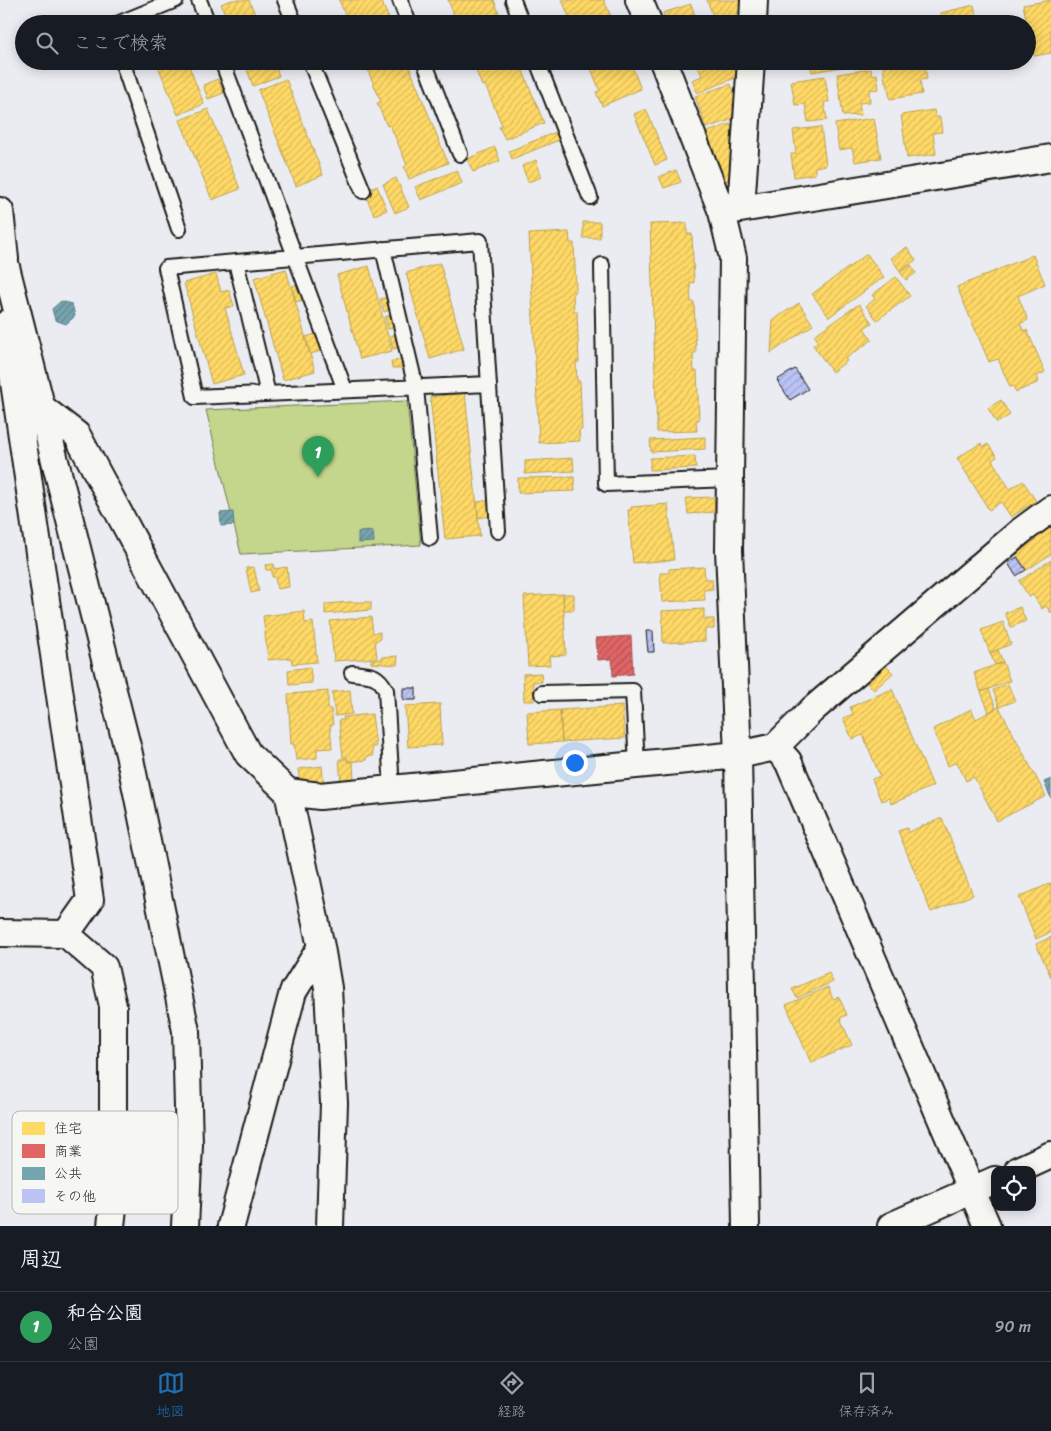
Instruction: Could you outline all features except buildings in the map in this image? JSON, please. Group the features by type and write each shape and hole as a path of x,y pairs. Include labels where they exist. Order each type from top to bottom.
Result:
{"street":[{"path":"639,0 645,15"},
{"path":"753,15 754,0"},
{"path":"667,70 732,210"},
{"path":"746,1226 738,755 729,550 732,210 749,70"},
{"path":"732,210 1051,158"},
{"path":"0,211 9,348 90,900 66,934"},
{"path":"3,253 129,754 186,1031 189,1145 185,1226"},
{"path":"42,408 77,435 248,754 288,792 328,988 334,1103 330,1226"},
{"path":"288,792 320,796 738,755 775,747 819,704 1021,531 1051,509"},
{"path":"775,747 788,761 983,1185 987,1226"},
{"path":"0,933 66,934 104,967 113,1006 113,1111"},
{"path":"231,1226 293,992 321,947"},
{"path":"1027,1166 1051,1155"},
{"path":"892,1226 983,1185"}],"lane":[{"path":"138,15 176,0"},
{"path":"199,0 205,15"},
{"path":"285,0 291,15"},
{"path":"400,0 406,15"},
{"path":"513,0 519,15"},
{"path":"125,70 179,229"},
{"path":"225,70 345,390"},
{"path":"314,70 363,191"},
{"path":"427,70 460,154"},
{"path":"541,70 590,197"},
{"path":"489,384 194,397 166,268 480,241 489,384 498,531"},
{"path":"382,249 416,388 430,538"},
{"path":"236,262 268,394"},
{"path":"602,265 606,484 730,479"},
{"path":"352,673 374,675 381,680 386,690 392,789"},
{"path":"542,693 632,691 637,765"}],"green space":[{"path":"407,401 421,545 241,554 206,410"}],"place":[{"name":"和合公園","path":"318,477"}]}
